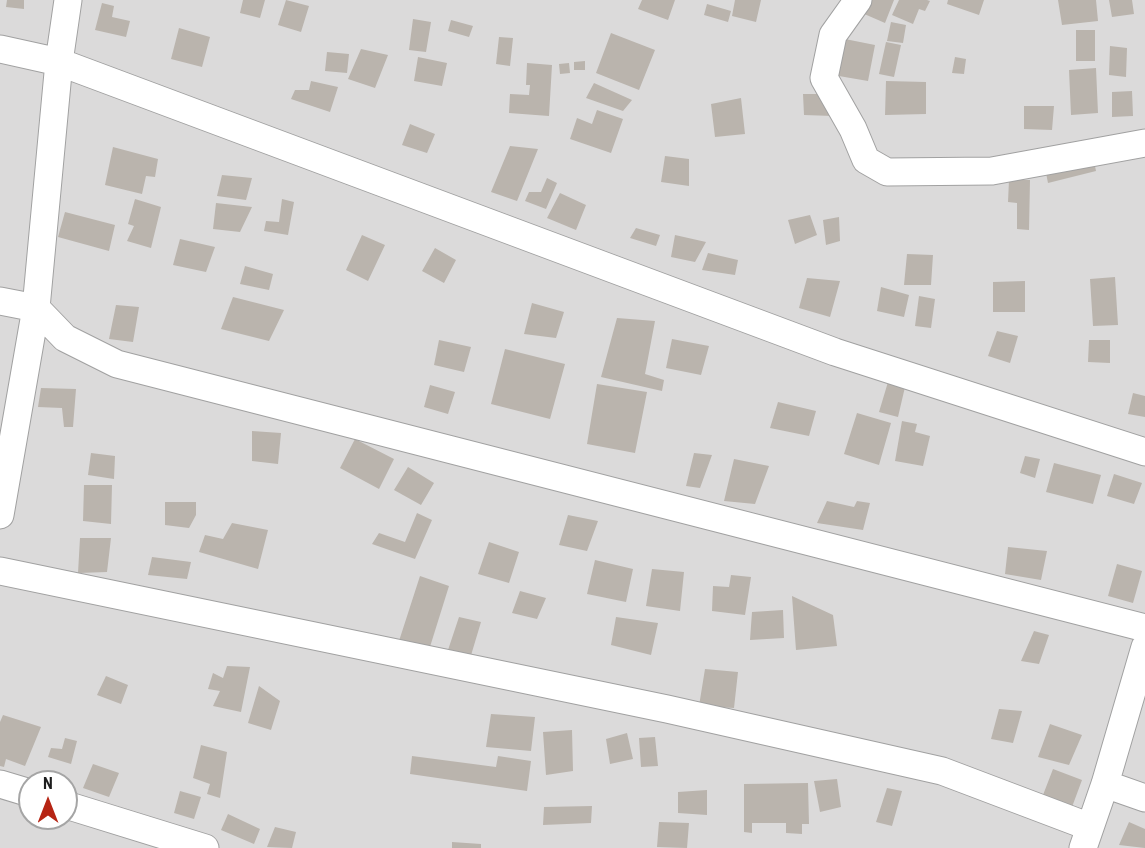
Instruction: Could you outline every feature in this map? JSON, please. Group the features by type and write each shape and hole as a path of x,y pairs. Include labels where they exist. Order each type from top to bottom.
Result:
{"street":[{"path":"0,510 36,308 59,62 68,0"},
{"path":"858,0 834,34 824,78 853,129 866,160 887,172 992,171 1145,144"},
{"path":"0,50 59,62 835,352 1145,452"},
{"path":"0,300 36,308 65,338 117,364 1145,628"},
{"path":"0,570 655,707 942,771 1086,838 1105,784 1145,647"},
{"path":"0,784 18,789"},
{"path":"1105,784 1145,798"},
{"path":"78,809 205,848"}],"shaded area":[{"path":"0,0 1145,0 1145,848 0,848"}],"building":[{"path":"7,0 24,0 24,9 6,7"},
{"path":"243,0 265,0 260,18 240,13"},
{"path":"286,0 309,6 301,32 278,25"},
{"path":"642,0 675,0 668,20 638,9"},
{"path":"735,0 761,0 756,22 732,16"},
{"path":"868,0 894,0 885,23 862,13"},
{"path":"899,0 930,1 925,11 919,9 913,24 892,15"},
{"path":"948,0 984,0 979,15 947,4"},
{"path":"1058,0 1096,0 1098,21 1062,25"},
{"path":"1109,0 1132,0 1134,14 1112,17"},
{"path":"102,3 114,6 112,17 130,21 126,37 95,30"},
{"path":"707,4 731,11 728,22 704,15"},
{"path":"413,19 431,22 426,52 409,50"},
{"path":"451,20 473,26 469,37 448,31"},
{"path":"891,22 906,25 903,43 887,41"},
{"path":"179,28 210,37 202,67 171,59"},
{"path":"1076,30 1095,30 1095,61 1076,61"},
{"path":"611,33 655,50 639,90 596,73"},
{"path":"499,37 513,38 510,66 496,64"},
{"path":"840,38 875,45 868,81 833,75"},
{"path":"886,42 901,45 894,77 879,74"},
{"path":"1110,46 1127,48 1126,77 1109,75"},
{"path":"361,49 388,55 375,88 348,79"},
{"path":"327,52 349,54 347,73 325,71"},
{"path":"418,57 447,63 442,86 414,81"},
{"path":"955,57 966,59 964,74 952,73"},
{"path":"585,61 585,70 574,70 574,62"},
{"path":"527,63 552,65 549,116 509,113 510,94 529,95 530,85 526,85"},
{"path":"569,63 570,73 560,74 559,64"},
{"path":"1096,68 1098,113 1071,115 1069,70"},
{"path":"311,81 338,87 330,112 291,99 295,90 309,90"},
{"path":"886,81 926,82 926,114 885,115"},
{"path":"594,83 632,100 623,111 586,98"},
{"path":"1132,91 1133,116 1112,117 1112,92"},
{"path":"803,94 832,94 833,116 804,115"},
{"path":"741,98 745,134 715,137 711,104"},
{"path":"1024,106 1054,106 1052,130 1024,129"},
{"path":"597,110 623,119 611,153 570,139 577,118 592,124"},
{"path":"410,124 435,134 427,153 402,145"},
{"path":"510,146 538,149 517,201 491,192"},
{"path":"113,147 158,159 155,177 146,176 142,194 105,185"},
{"path":"665,156 689,159 689,186 661,182"},
{"path":"1093,156 1096,171 1048,183 1045,168"},
{"path":"222,175 252,178 246,200 217,196"},
{"path":"547,178 557,183 546,209 525,201 529,192 541,192"},
{"path":"1009,180 1030,180 1029,230 1017,229 1017,203 1008,202"},
{"path":"560,193 586,205 576,230 547,218"},
{"path":"135,199 161,207 151,248 127,241 134,226 128,224"},
{"path":"282,199 294,202 288,235 264,231 266,221 279,222"},
{"path":"216,203 252,207 240,232 213,229"},
{"path":"65,212 115,225 109,251 58,237"},
{"path":"810,215 817,235 795,244 788,220"},
{"path":"839,217 840,241 826,245 823,220"},
{"path":"636,228 660,235 656,246 630,238"},
{"path":"362,235 385,245 368,281 346,270"},
{"path":"675,235 706,242 695,262 671,257"},
{"path":"180,239 215,247 206,272 173,265"},
{"path":"435,248 456,260 444,283 422,271"},
{"path":"708,253 738,260 735,275 702,270"},
{"path":"907,254 933,255 931,285 904,285"},
{"path":"245,266 273,274 269,290 240,284"},
{"path":"1115,277 1118,325 1093,326 1090,279"},
{"path":"807,278 840,281 830,317 799,308"},
{"path":"1025,281 1025,312 993,312 993,282"},
{"path":"881,287 909,295 904,317 877,311"},
{"path":"919,296 935,299 931,328 915,326"},
{"path":"233,297 284,310 269,341 221,329"},
{"path":"532,303 564,312 556,338 524,334"},
{"path":"116,305 139,307 133,342 109,339"},
{"path":"617,318 655,321 645,374 664,380 662,391 601,377"},
{"path":"997,331 1018,336 1010,363 988,356"},
{"path":"672,339 709,346 701,375 666,368"},
{"path":"439,340 471,347 464,372 434,365"},
{"path":"1089,340 1110,340 1110,363 1088,362"},
{"path":"505,349 565,364 550,419 491,404"},
{"path":"888,382 905,387 898,417 879,412"},
{"path":"597,384 647,392 635,453 587,444"},
{"path":"430,385 455,392 448,414 424,407"},
{"path":"41,388 76,389 73,427 64,427 62,408 38,407"},
{"path":"1133,393 1145,396 1145,417 1128,414"},
{"path":"778,402 816,411 809,436 770,428"},
{"path":"857,413 891,423 879,465 844,454"},
{"path":"902,421 917,424 915,432 930,436 923,466 895,461"},
{"path":"252,431 281,433 278,464 252,461"},
{"path":"355,439 394,459 379,489 340,468"},
{"path":"91,453 115,456 114,479 88,475"},
{"path":"694,453 712,455 700,488 686,486"},
{"path":"1025,456 1040,459 1035,478 1020,473"},
{"path":"734,459 769,466 755,504 724,501"},
{"path":"1054,463 1101,475 1093,504 1046,492"},
{"path":"408,467 434,483 421,505 394,490"},
{"path":"1114,474 1142,483 1134,504 1107,496"},
{"path":"84,485 112,485 111,524 83,521"},
{"path":"827,501 854,507 857,501 870,503 863,530 817,523"},
{"path":"165,502 196,502 196,515 189,528 165,525"},
{"path":"417,513 432,520 415,559 372,544 379,533 405,542"},
{"path":"568,515 598,521 587,551 559,545"},
{"path":"232,523 268,530 258,569 199,552 205,535 223,539"},
{"path":"80,538 111,538 107,572 78,573"},
{"path":"489,542 519,552 509,583 478,574"},
{"path":"1008,547 1047,551 1041,580 1005,574"},
{"path":"152,557 191,562 187,579 148,575"},
{"path":"595,560 633,569 626,602 587,594"},
{"path":"1117,564 1142,571 1133,603 1108,596"},
{"path":"652,569 684,572 680,611 646,606"},
{"path":"731,575 751,577 745,615 712,611 713,586 729,587"},
{"path":"420,576 449,586 429,650 399,641"},
{"path":"520,591 546,598 537,619 512,613"},
{"path":"792,596 833,615 837,646 796,650"},
{"path":"783,610 784,638 750,640 752,612"},
{"path":"459,617 481,622 469,662 446,656"},
{"path":"616,617 658,623 651,655 611,645"},
{"path":"1034,631 1049,635 1039,664 1021,661"},
{"path":"227,666 250,667 241,712 213,706 220,691 208,689 213,673 223,678"},
{"path":"705,669 738,672 734,708 699,706"},
{"path":"106,676 128,685 121,704 97,695"},
{"path":"259,686 280,701 271,730 248,723"},
{"path":"999,709 1022,711 1013,743 991,739"},
{"path":"491,714 535,717 531,751 486,747"},
{"path":"3,715 41,727 25,766 6,759 4,767 0,766 0,722"},
{"path":"1050,724 1082,735 1069,765 1038,757"},
{"path":"572,730 573,771 546,775 543,732"},
{"path":"627,733 633,759 610,764 606,739"},
{"path":"655,737 658,766 641,767 639,738"},
{"path":"65,738 77,741 71,764 48,757 51,748 62,749"},
{"path":"201,745 227,752 220,798 207,794 210,784 193,778"},
{"path":"412,756 496,767 498,756 531,761 527,791 410,774"},
{"path":"93,764 119,773 109,797 83,788"},
{"path":"1053,769 1082,780 1072,807 1043,795"},
{"path":"837,779 841,807 820,812 814,781"},
{"path":"808,783 809,824 802,824 802,834 786,833 786,823 752,823 752,833 744,832 744,784"},
{"path":"887,788 902,791 892,826 876,822"},
{"path":"707,790 707,815 678,813 678,792"},
{"path":"180,791 201,797 194,819 174,813"},
{"path":"592,806 591,823 543,825 544,807"},
{"path":"228,814 260,829 254,844 221,830"},
{"path":"659,822 689,823 687,848 657,847"},
{"path":"1129,822 1145,829 1145,848 1119,845"},
{"path":"275,827 296,832 292,848 267,847"},
{"path":"452,842 481,844 481,848 452,848"}]}
